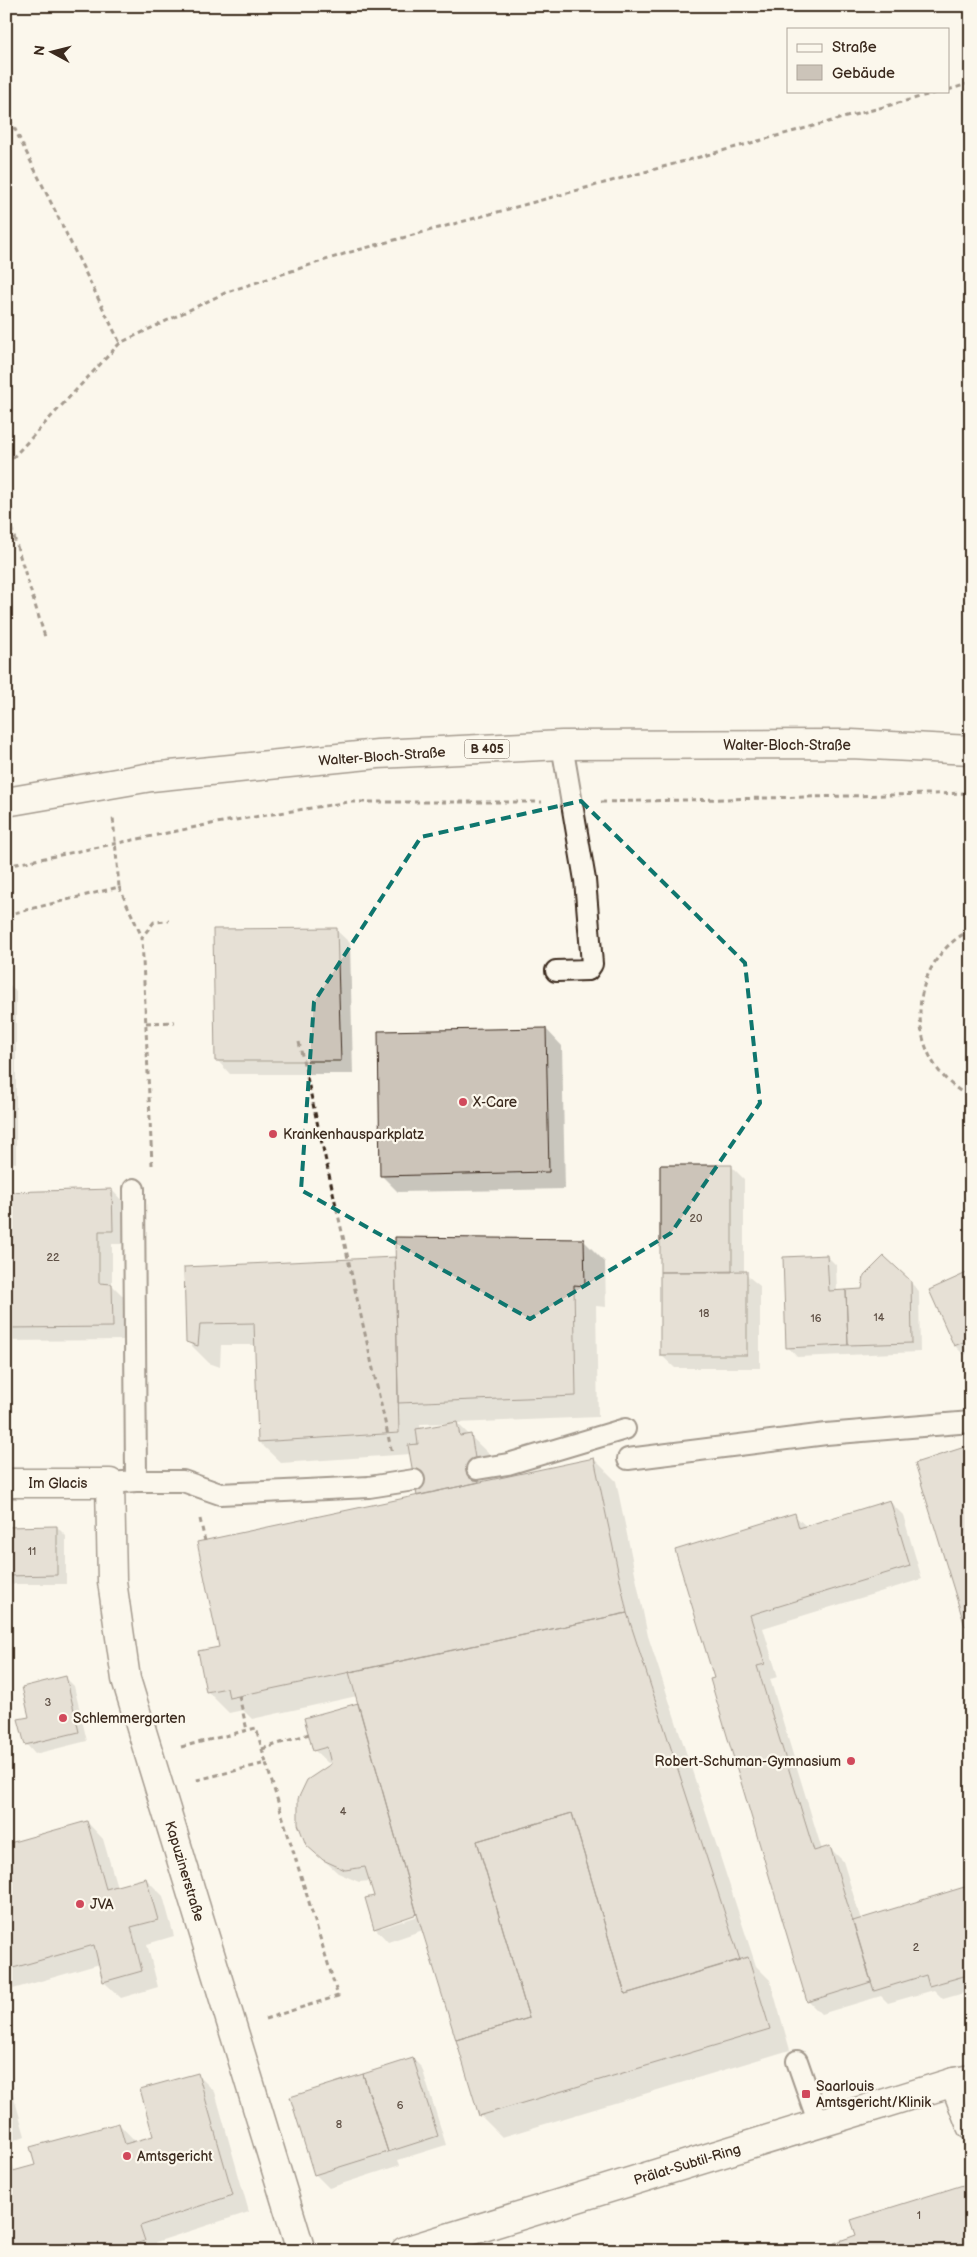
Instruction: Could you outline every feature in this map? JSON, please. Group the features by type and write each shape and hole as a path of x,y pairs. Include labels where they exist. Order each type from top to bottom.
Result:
{"street":[{"name":"Walter-Bloch-Straße","path":"6,802 151,777 378,754 562,745 850,744 971,750"},
{"name":"Im Glacis","path":"6,1484 123,1482"},
{"name":"Kapuzinerstraße","path":"123,1482 112,1581 126,1679 301,2251"},
{"name":"Prälat-Subtil-Ring","path":"405,2251 432,2247 819,2124 963,2081"},
{"path":"963,2081 971,2126"}],"lane":[{"path":"556,972 588,970 592,964 585,880 562,745"},
{"path":"134,1189 123,1482 183,1481 220,1494 369,1487 406,1481"},
{"path":"628,1459 826,1434 971,1422"},
{"path":"477,1469 508,1464 625,1429"},
{"path":"797,2061 819,2124"}],"path":[{"path":"950,89 971,84"},
{"path":"6,465 120,343 227,292 347,252 938,92"},
{"path":"6,112 120,343"},
{"path":"6,510 45,637"},
{"path":"110,784 119,887 142,936 146,1024 175,1022"},
{"path":"6,866 216,823 349,802 571,802 971,793"},
{"path":"6,915 119,887"},
{"path":"142,936 154,922 169,921"},
{"path":"971,930 948,945 927,975 921,992 919,1020 926,1050 936,1067 952,1085 971,1097"},
{"path":"299,1042 353,1278 406,1481"},
{"path":"239,1696 247,1730"},
{"path":"179,1748 256,1728 338,1996 258,2021"},
{"path":"262,1749 308,1734"},
{"path":"189,1782 266,1762"}],"highlighted area":[{"path":"581,801 745,963 760,1103 671,1233 530,1319 301,1190 314,1002 421,837"}],"building":[{"path":"337,928 341,1061 215,1061 213,929"},
{"name":"X-Care","path":"546,1028 549,1172 380,1176 378,1031"},
{"path":"660,1165 732,1165 732,1272 660,1272"},
{"path":"112,1189 113,1231 99,1231 99,1283 112,1284 113,1327 6,1328 6,1192"},
{"path":"395,1237 584,1239 585,1286 574,1285 576,1396 398,1403"},
{"path":"827,1255 829,1291 846,1290 848,1345 786,1348 783,1257"},
{"path":"884,1256 911,1281 912,1343 848,1345 846,1290 862,1289 864,1276"},
{"path":"395,1257 399,1433 258,1442 254,1323 200,1324 198,1346 186,1342 184,1267"},
{"path":"747,1271 747,1355 660,1355 660,1272"},
{"path":"971,1271 971,1339 954,1346 929,1290"},
{"path":"457,1422 460,1436 471,1434 479,1482 417,1496 408,1445 418,1444 416,1429"},
{"path":"971,1445 971,1624 965,1626 915,1463"},
{"path":"594,1458 627,1613 229,1698 227,1688 206,1692 198,1651 219,1647 197,1542"},
{"path":"890,1500 910,1566 750,1615 765,1664 757,1666 814,1851 830,1846 871,1982 807,2002 710,1679 714,1678 675,1550 795,1513 799,1528"},
{"path":"57,1526 57,1575 6,1576 6,1527"},
{"path":"627,1613 740,1960 625,1994 572,1813 477,1841 529,2018 456,2040 417,1914 349,1672"},
{"path":"66,1676 79,1732 25,1745 18,1719 29,1717 22,1687"},
{"path":"358,1703 417,1914 374,1929 365,1898 374,1896 365,1867 345,1870 323,1860 306,1845 298,1824 298,1799 307,1780 331,1764 327,1747 313,1751 304,1718"},
{"path":"572,1813 625,1994 748,1957 770,2029 479,2116 456,2040 529,2018 477,1841"},
{"name":"JVA","path":"87,1821 106,1889 146,1878 158,1920 131,1927 142,1971 103,1982 94,1945 6,1970 6,1844"},
{"path":"971,1885 971,1974 929,1986 926,1975 874,1991 853,1921"},
{"path":"413,2058 438,2136 388,2152 363,2074"},
{"name":"Amtsgericht","path":"198,2073 233,2195 140,2226 145,2241 111,2251 70,2251 68,2243 42,2251 6,2251 6,2173 35,2165 30,2147 119,2123 125,2144 153,2136 140,2089"},
{"path":"363,2074 388,2152 314,2175 290,2097"},
{"path":"963,2185 971,2210 971,2251 837,2251 834,2243 856,2235 851,2220"}],"place":[{"name":"X-Care","path":"463,1102"},
{"name":"Krankenhausparkplatz","path":"273,1134"},
{"name":"Schlemmergarten","path":"63,1718"},
{"name":"Robert-Schuman-Gymnasium","path":"851,1761"},
{"name":"JVA","path":"80,1904"},
{"name":"Saarlouis Amtsgericht/Klinik","path":"806,2094"},
{"name":"Amtsgericht","path":"127,2156"}]}
